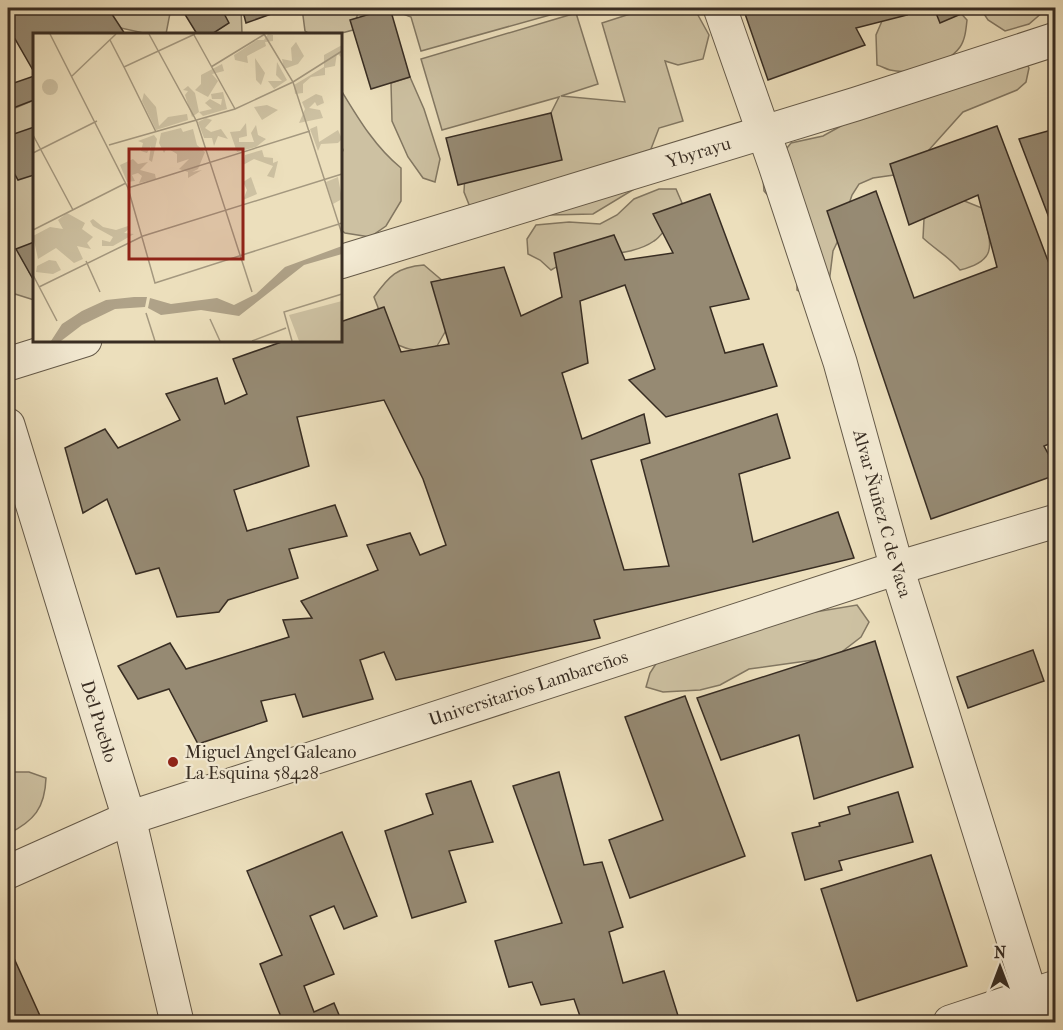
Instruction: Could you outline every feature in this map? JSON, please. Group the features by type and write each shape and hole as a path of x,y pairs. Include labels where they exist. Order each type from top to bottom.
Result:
{"street":[{"name":"Alvar Ñuñez C de Vaca","path":"720,8 764,132 840,362 897,568 1041,1002"},
{"name":"Ybyrayu","path":"342,261 764,132 1056,39"},
{"path":"8,364 79,342"},
{"name":"Del Pueblo","path":"8,425 129,818 177,1023"},
{"name":"Universitarios Lambareños","path":"8,872 129,818 897,568 1056,520"},
{"path":"950,1023 1041,1002"}],"shaded area":[{"path":"105,8 171,8 166,33 143,33 107,25"},
{"path":"216,8 241,8 242,33 215,32"},
{"path":"302,8 355,8 358,13 353,30 341,33 308,33 305,31"},
{"path":"388,8 575,8 421,51 411,17"},
{"path":"628,8 694,8 709,35 703,59 678,65 665,61 683,121 659,128 636,188 593,214 549,215 470,207 464,192 465,173 543,150 551,113 559,97 442,130 421,59 576,13 598,84 561,96 625,102 602,23 630,14"},
{"path":"903,8 956,8 967,20 960,47 938,64 918,70 890,70 877,65 876,35 882,21"},
{"path":"980,8 1055,8 1055,13 1043,12 1029,24 1005,31 988,20"},
{"path":"1024,59 1029,68 1026,82 1017,90 963,112 928,151 894,175 873,178 859,184 852,195 845,226 833,251 829,283 809,297 797,290 797,271 771,199 764,191 763,178 791,143 823,136 859,116"},
{"path":"410,77 424,109 440,159 435,182 423,178 408,157 392,121 391,83"},
{"path":"342,92 375,141 401,168 401,201 386,226 370,237 342,231"},
{"path":"33,100 33,242 28,245 29,272 33,273 33,300 15,294 8,307 8,111"},
{"path":"659,189 676,189 682,203 662,234 643,247 576,260 551,270 540,260 528,254 527,239 536,225 569,222 600,224 617,215 634,199"},
{"path":"952,196 982,208 989,240 987,255 982,261 960,270 923,238 924,219"},
{"path":"424,265 451,288 460,306 437,346 416,350 398,345 385,338 382,318 374,297 384,283 400,270"},
{"path":"857,605 869,622 861,637 835,657 749,669 720,685 700,690 663,692 646,687 650,673 659,659 779,618"},
{"path":"29,772 46,778 43,798 36,812 25,824 8,834 8,774"}],"building":[{"path":"8,8 108,8 124,33 33,33 33,70 15,39 8,41"},
{"path":"181,8 221,8 229,23 214,33 196,33"},
{"path":"242,8 273,8 274,13 246,23"},
{"path":"390,8 410,77 371,89 350,20"},
{"path":"743,8 904,8 907,15 856,28 865,45 768,80"},
{"path":"934,8 975,8 940,23"},
{"path":"33,76 33,100 8,110 8,85"},
{"path":"551,113 562,160 458,185 446,138"},
{"path":"997,126 1056,282 1056,441 1044,446 1056,468 1056,475 931,519 827,211 876,191 914,298 997,267 978,195 909,225 890,164"},
{"path":"33,127 33,175 18,180 8,162 8,136"},
{"path":"1056,129 1056,236 1019,139"},
{"path":"710,194 749,299 710,307 725,353 763,344 777,386 666,417 629,380 655,369 625,285 580,301 588,363 562,373 582,439 644,414 650,443 591,460 624,570 669,566 641,460 777,414 790,458 739,474 753,542 838,512 854,558 594,620 600,638 396,680 384,652 360,660 373,699 303,717 295,694 261,701 267,721 198,744 169,689 138,699 118,666 170,643 186,669 289,637 283,620 312,618 301,601 378,570 367,545 410,533 420,555 446,545 423,479 384,400 297,417 309,466 234,490 247,531 335,505 347,536 289,549 298,578 228,600 219,612 177,617 159,568 136,574 107,499 83,513 65,448 105,429 118,448 180,420 166,394 217,378 225,404 247,394 233,359 281,342 342,342 342,321 384,307 401,352 449,344 431,282 504,267 521,316 562,297 554,253 614,235 625,260 673,253 653,214"},
{"path":"33,242 33,279 16,249"},
{"path":"875,641 913,767 814,799 799,735 721,760 697,698"},
{"path":"1033,650 1044,681 968,708 957,677"},
{"path":"685,696 745,856 630,898 609,840 663,820 625,717"},
{"path":"559,772 584,865 602,862 623,927 609,932 623,983 664,971 680,1022 582,1022 574,999 541,1005 532,982 509,987 495,941 562,923 513,786"},
{"path":"471,781 493,842 449,851 466,902 412,918 385,831 433,814 426,794"},
{"path":"898,792 913,842 839,861 842,870 805,880 792,833 820,826 819,823 850,814 848,807"},
{"path":"342,832 377,916 344,929 334,906 310,916 334,974 304,986 314,1012 334,1003 342,1022 283,1022 260,964 282,955 247,871"},
{"path":"931,855 967,966 857,1001 821,889"},
{"path":"8,945 41,1018 31,1022 8,1022"}],"place":[{"name":"Miguel Angel Galeano La Esquina 58428","path":"173,762"}]}
